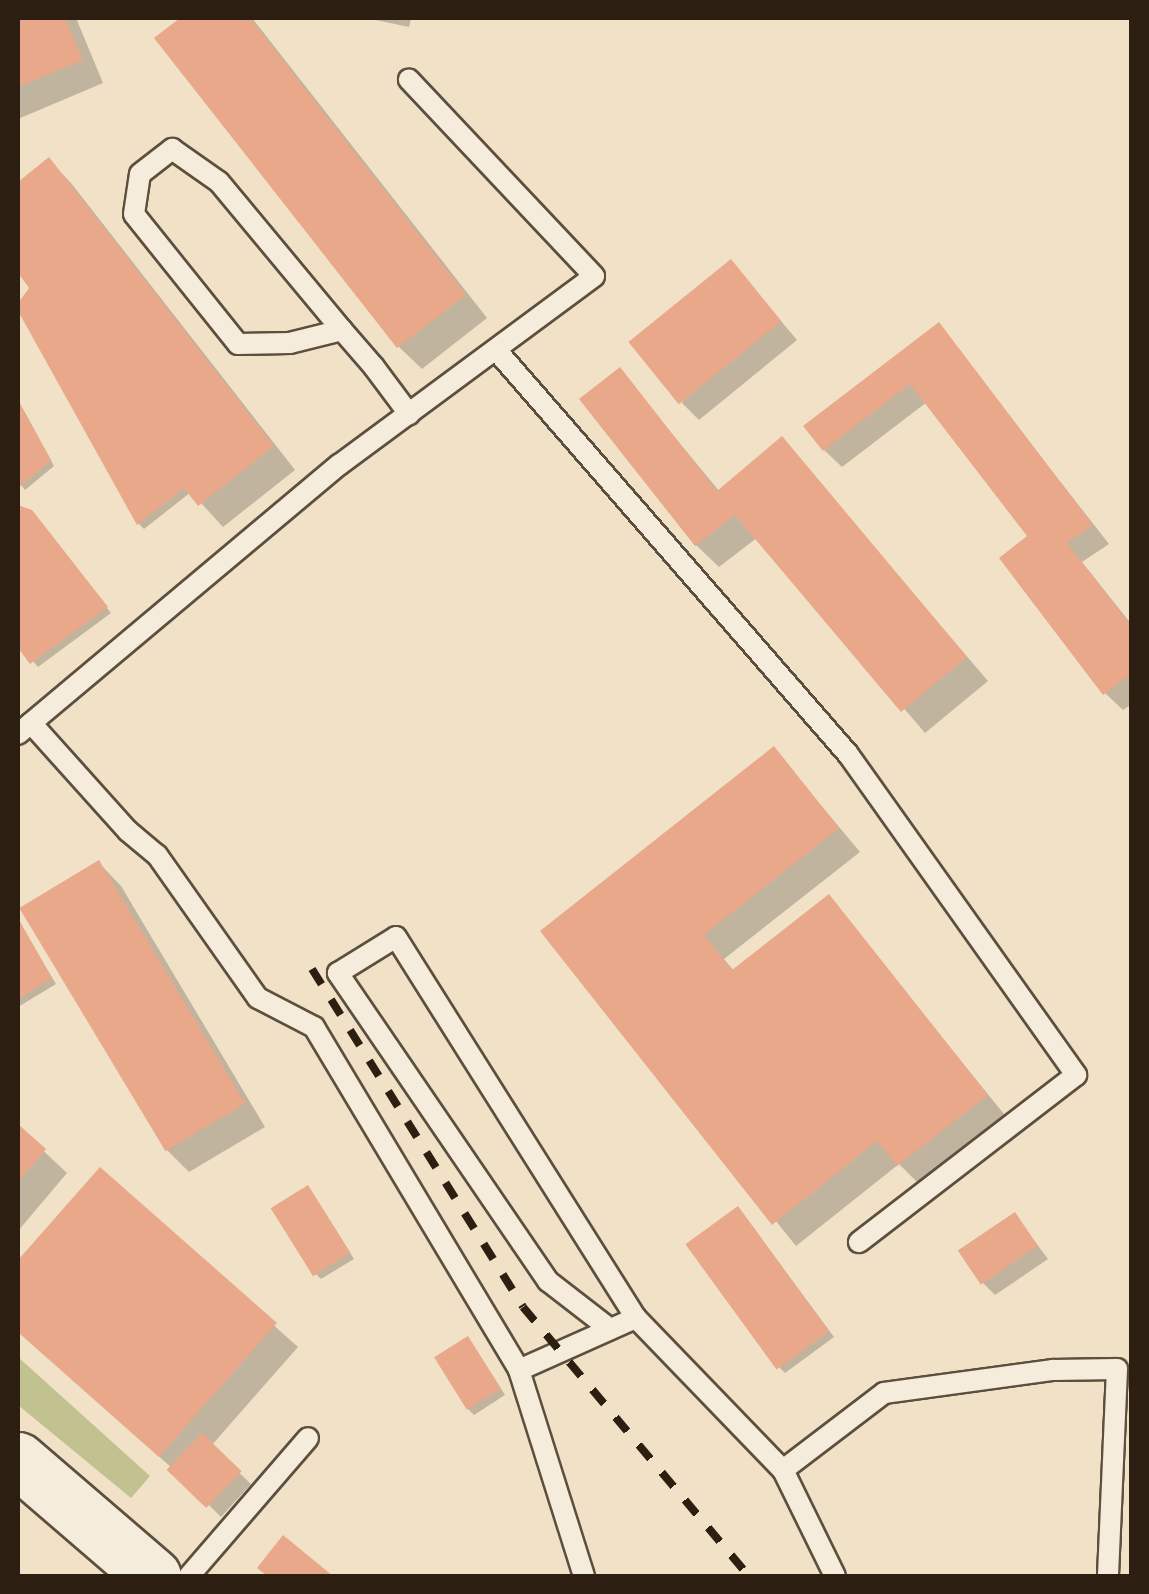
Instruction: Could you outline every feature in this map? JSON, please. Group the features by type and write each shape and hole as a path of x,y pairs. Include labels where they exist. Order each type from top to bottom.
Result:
{"street":[{"path":"18,1460 152,1576"}],"lane":[{"path":"409,80 594,276 340,466 24,728 157,855 258,998 314,1026 519,1370 584,1576"},
{"path":"342,330 290,343 238,344 134,214 140,174 172,148 219,182 342,330 409,414"},
{"path":"497,350 848,754 1076,1075 859,1242"},
{"path":"610,1329 548,1282 338,973 396,937 636,1318 783,1470 835,1576"},
{"path":"519,1370 636,1318"},
{"path":"783,1470 884,1392 1053,1370 1117,1369 1108,1576"},
{"path":"189,1576 308,1438"}],"shaded area":[{"path":"18,1357 150,1476 131,1498 18,1405"}],"building":[{"path":"18,18 65,18 83,60 18,87"},
{"path":"180,18 250,18 466,295 397,348 154,38"},
{"path":"49,157 274,446 198,506 184,488 137,525 18,311 18,303 29,288 18,273 18,182"},
{"path":"731,259 781,321 679,404 628,342"},
{"path":"939,322 1093,525 1067,543 1132,627 1132,673 1103,695 999,558 1027,536 910,384 823,451 803,426"},
{"path":"620,367 717,491 782,436 967,657 901,712 735,515 695,546 579,399"},
{"path":"18,400 51,460 18,488"},
{"path":"18,505 32,510 108,607 30,664 18,648"},
{"path":"774,746 839,828 704,935 732,970 829,894 988,1095 897,1166 877,1141 772,1225 540,931"},
{"path":"99,860 245,1103 166,1151 19,908"},
{"path":"18,918 52,978 18,999"},
{"path":"18,1124 46,1149 18,1182"},
{"path":"100,1167 277,1323 159,1457 18,1332 18,1260"},
{"path":"308,1185 350,1253 313,1276 271,1208"},
{"path":"738,1206 829,1331 777,1370 685,1244"},
{"path":"1015,1212 1038,1246 981,1285 958,1251"},
{"path":"468,1336 501,1389 467,1410 434,1357"},
{"path":"202,1433 242,1471 206,1508 167,1470"},
{"path":"283,1535 333,1576 267,1576 257,1568"}],"railway":[{"path":"312,969 523,1307 749,1576"}]}
